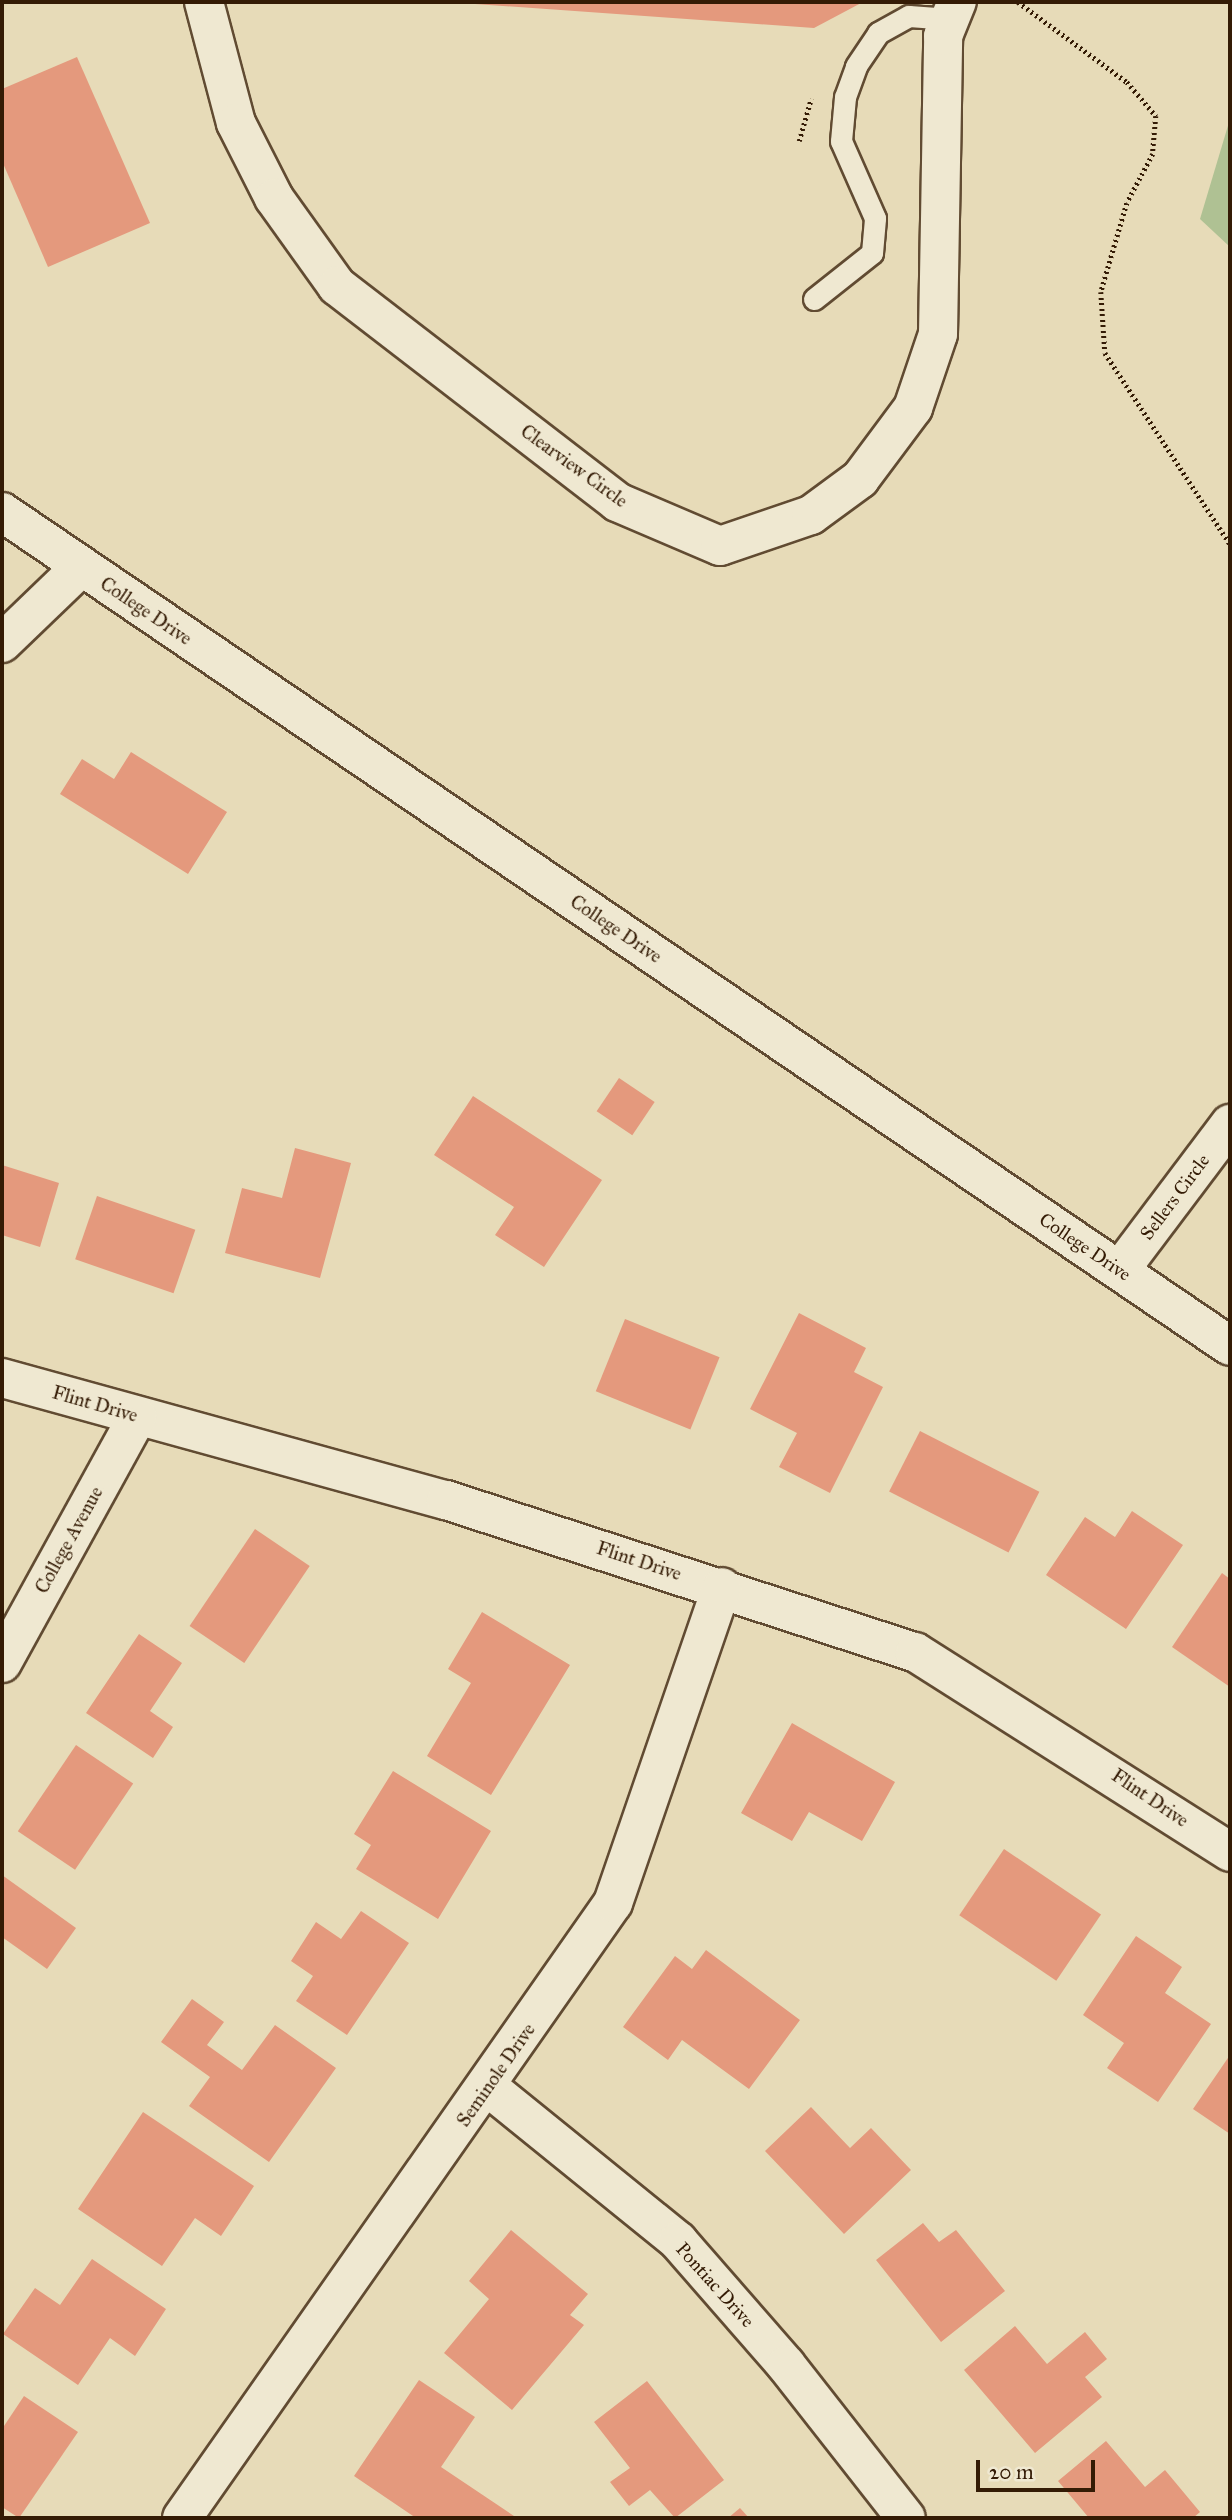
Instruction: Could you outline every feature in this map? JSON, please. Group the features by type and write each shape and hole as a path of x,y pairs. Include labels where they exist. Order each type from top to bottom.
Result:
{"street":[{"name":"Clearview Circle","path":"204,2 236,123 274,198 337,286 617,502 720,545 811,516 860,479 913,408 938,334 943,36 954,10"},
{"name":"College Drive","path":"2,512 1230,1346"},
{"path":"2,643 81,567"},
{"name":"Sellers Circle","path":"1120,1270 1230,1124"},
{"name":"Flint Drive","path":"2,1378 446,1500 722,1587 915,1652 1230,1852"},
{"name":"College Avenue","path":"2,1663 137,1417"},
{"name":"Seminole Drive","path":"183,2518 488,2087 613,1903 722,1587"},
{"name":"Pontiac Drive","path":"488,2087 678,2241 786,2365 906,2518"}],"lane":[{"path":"814,299 872,253 875,218 841,141 845,97 856,66 878,33 909,16 954,10"}],"path":[{"path":"1018,2 1127,82 1156,116 1153,154 1127,203 1101,292 1105,353 1230,544"}],"green space":[{"path":"1230,119 1230,247 1200,219"}],"building":[{"path":"447,2 863,2 814,28"},
{"path":"77,57 150,223 48,267 2,161 2,89"},
{"path":"131,752 227,812 188,874 60,794 82,759 114,779"},
{"path":"619,1078 655,1102 632,1135 597,1111"},
{"path":"473,1096 602,1180 544,1267 495,1235 514,1207 434,1155"},
{"path":"295,1148 351,1163 320,1278 225,1253 242,1188 282,1198"},
{"path":"2,1165 59,1183 40,1247 2,1235"},
{"path":"97,1196 195,1230 174,1293 75,1259"},
{"path":"799,1313 866,1348 854,1372 883,1387 830,1493 779,1467 797,1433 750,1409"},
{"path":"625,1319 720,1357 690,1430 596,1391"},
{"path":"920,1431 1039,1492 1009,1552 889,1492"},
{"path":"1132,1511 1183,1545 1126,1629 1046,1575 1085,1517 1115,1537"},
{"path":"255,1529 310,1566 244,1663 190,1626"},
{"path":"1222,1573 1230,1579 1230,1687 1172,1647"},
{"path":"482,1612 570,1665 491,1795 427,1756 471,1683 448,1669"},
{"path":"139,1634 182,1663 150,1711 173,1727 153,1758 86,1713"},
{"path":"792,1723 895,1782 862,1841 809,1812 792,1841 741,1813"},
{"path":"76,1745 133,1784 75,1870 18,1831"},
{"path":"393,1771 491,1831 438,1919 356,1869 371,1845 354,1834"},
{"path":"1004,1849 1101,1914 1056,1981 959,1915"},
{"path":"2,1875 76,1928 47,1969 2,1937"},
{"path":"361,1911 409,1943 347,2035 296,2001 313,1976 291,1961 316,1922 341,1939"},
{"path":"1136,1936 1182,1967 1165,1993 1211,2024 1158,2102 1107,2068 1124,2043 1083,2015"},
{"path":"706,1950 800,2020 749,2089 682,2040 668,2060 623,2027 675,1956 692,1969"},
{"path":"192,1999 224,2022 207,2045 242,2070 275,2025 336,2068 269,2162 189,2106 210,2077 161,2042"},
{"path":"1230,2055 1230,2134 1193,2109"},
{"path":"811,2107 850,2148 871,2128 911,2170 844,2234 765,2151"},
{"path":"143,2112 254,2186 221,2236 195,2218 162,2266 78,2209"},
{"path":"923,2223 939,2242 956,2230 1005,2291 941,2342 876,2260"},
{"path":"511,2230 588,2294 570,2315 584,2325 512,2410 444,2353 489,2299 469,2281"},
{"path":"92,2259 166,2309 135,2356 110,2338 78,2385 3,2334 35,2288 60,2305"},
{"path":"1015,2326 1047,2364 1085,2332 1107,2359 1085,2377 1102,2397 1035,2453 964,2370"},
{"path":"419,2380 475,2417 441,2467 517,2518 416,2518 354,2476"},
{"path":"647,2381 724,2480 675,2518 650,2490 629,2506 610,2482 630,2468 594,2422"},
{"path":"24,2396 78,2432 19,2518 2,2507 2,2429"},
{"path":"1106,2441 1145,2487 1165,2470 1200,2512 1193,2518 1089,2518 1058,2481"},
{"path":"740,2508 749,2518 728,2518"}]}
